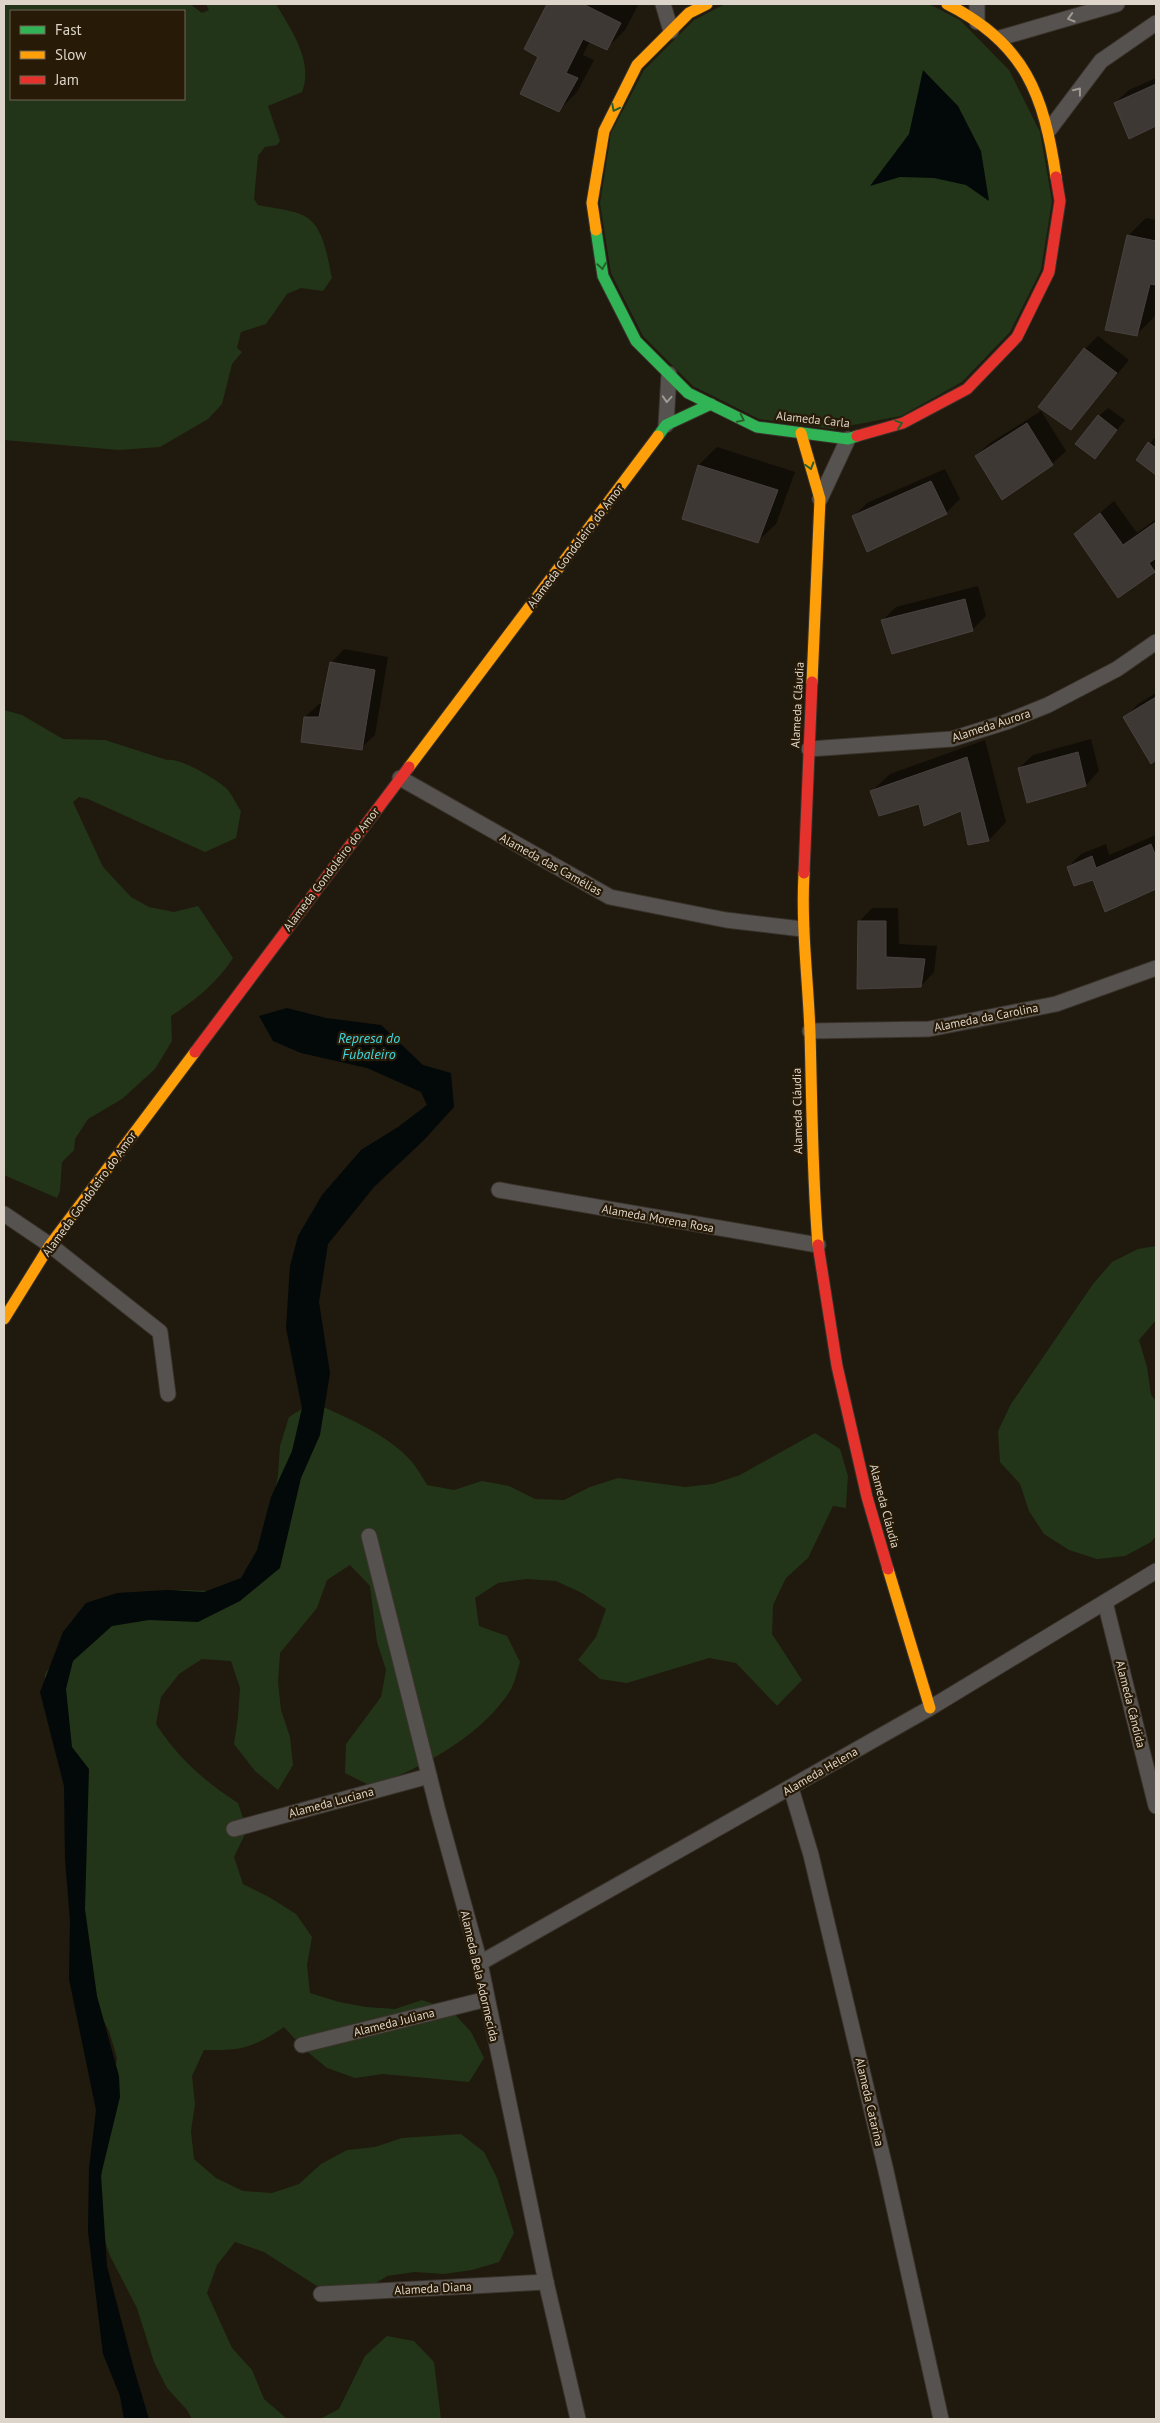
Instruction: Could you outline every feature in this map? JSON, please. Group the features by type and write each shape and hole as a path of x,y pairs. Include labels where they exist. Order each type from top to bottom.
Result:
{"street":[{"path":"663,4 670,31"},
{"name":"Alameda Carla","path":"707,4 689,13 637,65 604,130 592,203 603,276 636,341 688,393 757,427 848,439 903,423 967,389 1017,337 1049,272 1060,201 1048,130 1033,84 1000,38 978,22 947,4"},
{"path":"977,4 978,22"},
{"path":"1000,38 1117,4"},
{"path":"1048,130 1101,61 1156,23"},
{"path":"666,425 669,374"},
{"name":"Alameda Gondoleiro do Amor","path":"4,1319 50,1245 666,425 711,404"},
{"name":"Alameda Cláudia","path":"801,433 820,499 802,929 810,1031 812,1174 818,1246 837,1366 867,1497 930,1708"},
{"path":"820,499 848,439"},
{"name":"Alameda Aurora","path":"809,749 952,739 1006,722 1048,705 1117,669 1156,642"},
{"name":"Alameda das Camélias","path":"400,778 610,897 726,920 802,929"},
{"name":"Alameda da Carolina","path":"810,1031 929,1028 1056,1004 1156,968"},
{"name":"Alameda Morena Rosa","path":"499,1190 818,1246"},
{"path":"4,1214 50,1245 160,1332 168,1394"},
{"name":"Alameda Bela Adormecida","path":"369,1536 429,1776 480,1963 546,2282 578,2419"},
{"name":"Alameda Helena","path":"480,1963 930,1708 1156,1572"},
{"name":"Alameda Cândida","path":"1105,1602 1156,1806"},
{"name":"Alameda Luciana","path":"234,1828 429,1776"},
{"name":"Alameda Catarina","path":"790,1788 811,1856 882,2152 941,2419"},
{"name":"Alameda Juliana","path":"302,2045 487,1999"},
{"name":"Alameda Diana","path":"320,2294 546,2282"}],"green space":[{"path":"4,4 190,4 202,13 209,10 206,4 276,4 299,46 303,57 305,80 302,92 268,106 280,141 277,145 265,147 258,156 254,199 258,205 300,214 314,224 323,241 332,278 323,291 301,288 287,294 266,324 241,332 237,348 242,352 232,364 222,404 208,419 160,447 119,450 4,440"},
{"path":"725,4 929,4 960,20 1009,70 1040,132 1052,201 1041,270 1010,332 962,382 901,416 832,429 759,419 693,386 643,336 611,273 600,203 611,133 644,70 694,20"},
{"path":"4,710 22,715 63,739 105,740 188,765 206,774 226,788 241,811 236,838 205,852 88,799 79,797 73,802 103,867 131,897 149,907 174,912 198,906 233,958 205,990 171,1016 172,1041 155,1069 122,1099 88,1119 75,1139 74,1150 62,1162 60,1191 57,1198 4,1175"},
{"path":"1156,1246 1156,1320 1139,1340 1147,1367 1151,1395 1156,1401 1156,1536 1151,1542 1125,1556 1097,1559 1069,1550 1044,1534 1029,1511 1020,1484 1000,1462 998,1431 1011,1404 1093,1284 1112,1262 1138,1249"},
{"path":"313,1402 366,1427 391,1443 412,1462 427,1485 454,1490 482,1481 509,1486 535,1499 564,1500 590,1487 618,1478 685,1487 713,1484 740,1475 815,1433 840,1449 848,1476 846,1508 833,1506 808,1558 786,1578 773,1605 772,1634 802,1680 777,1706 736,1663 709,1658 627,1683 600,1679 578,1660 596,1637 606,1609 582,1593 556,1581 526,1579 498,1583 475,1598 479,1626 507,1636 520,1662 510,1691 483,1722 448,1749 409,1771 371,1786 345,1773 346,1744 381,1697 386,1670 377,1642 370,1586 350,1565 327,1580 317,1608 280,1653 278,1682 281,1710 290,1737 293,1765 278,1790 255,1771 234,1744 240,1688 231,1661 202,1659 179,1674 161,1697 156,1724 164,1736 193,1768 214,1787 238,1803 247,1830 234,1857 243,1884 296,1914 312,1937 307,1965 310,1993 339,2002 366,2007 395,2009 422,2000 451,2010 471,2032 484,2058 469,2082 383,2074 355,2078 327,2068 304,2049 284,2027 264,2040 246,2047 228,2050 204,2050 192,2076 195,2104 191,2131 194,2159 216,2178 243,2191 272,2193 299,2184 321,2164 347,2150 375,2147 402,2138 461,2134 484,2152 497,2178 514,2233 499,2262 472,2270 444,2274 415,2272 387,2276 364,2291 337,2299 264,2252 235,2242 217,2265 207,2293 232,2348 252,2370 264,2399 286,2418 294,2419 192,2419 187,2410 167,2388 154,2362 137,2308 110,2256 101,2229 98,2201 117,2058 109,2031 82,1979 81,1779 44,1704 45,1674 61,1650 126,1597 182,1590 211,1591 239,1583 267,1532 278,1475 280,1446 289,1417"},
{"path":"387,2336 414,2341 434,2362 441,2419 320,2419 339,2409 365,2356"}],"water":[{"path":"923,70 958,106 981,151 989,201 966,185 934,178 900,177 870,186 909,134"},
{"name":"Represa do Fubaleiro","path":"287,1008 326,1018 381,1025 423,1065 451,1073 454,1107 424,1140 374,1187 328,1244 319,1302 330,1373 320,1435 301,1478 280,1568 240,1601 198,1622 149,1620 112,1626 73,1661 66,1689 72,1747 89,1769 85,1909 97,1996 119,2076 120,2097 101,2175 107,2266 149,2419 124,2419 120,2396 103,2354 88,2232 89,2168 96,2110 69,1979 70,1921 65,1859 64,1786 40,1692 63,1632 86,1603 117,1593 167,1590 204,1592 241,1578 257,1550 271,1497 292,1451 302,1408 286,1328 290,1266 298,1236 322,1195 361,1150 398,1127 427,1105 421,1092 367,1068 301,1053 273,1041 259,1016"}],"building":[{"path":"547,4 583,4 621,23 607,50 583,39 566,73 578,78 559,112 520,94 538,57 524,49"},
{"path":"1156,84 1156,126 1129,139 1114,103"},
{"path":"1127,235 1156,241 1156,285 1150,284 1137,336 1105,330"},
{"path":"1084,348 1117,373 1071,430 1038,407"},
{"path":"1098,415 1117,430 1095,459 1075,444"},
{"path":"1027,423 1053,465 1002,500 975,456"},
{"path":"1148,442 1156,448 1156,475 1136,460"},
{"path":"698,465 778,490 758,543 682,519"},
{"path":"931,481 947,514 867,552 852,516"},
{"path":"1100,513 1123,545 1156,522 1156,558 1149,563 1155,572 1118,598 1074,534"},
{"path":"965,599 973,631 892,654 881,620"},
{"path":"330,662 375,670 362,750 301,742 304,717 319,717"},
{"path":"1156,697 1156,760 1151,764 1123,717"},
{"path":"1078,752 1086,786 1027,803 1018,768"},
{"path":"967,757 989,841 968,845 961,811 924,826 919,804 879,816 870,791"},
{"path":"1151,844 1156,857 1156,889 1105,912 1093,880 1074,886 1067,867 1092,856 1096,868"},
{"path":"858,921 886,921 886,957 925,959 921,987 857,989"}],"traffic: fast":[{"path":"596,230 603,276 636,341 688,393 757,427 848,439 857,436"},
{"path":"658,436 666,425 711,404"}],"traffic: slow":[{"path":"596,230 592,203 604,131 637,65 689,13 707,4"},
{"path":"947,4 974,19 995,36 1013,54 1026,74 1037,97 1045,121 1056,177"},
{"path":"801,433 820,499 812,682"},
{"path":"409,767 658,436"},
{"path":"804,873 804,933 810,1032 813,1165 818,1245"},
{"path":"4,1319 50,1245 195,1052"},
{"path":"888,1569 930,1708"}],"traffic: jam":[{"path":"857,436 903,423 967,389 1017,337 1049,272 1060,201 1056,177"},
{"path":"804,873 812,682"},
{"path":"195,1052 409,767"},
{"path":"818,1245 837,1366 867,1497 888,1569"}]}
